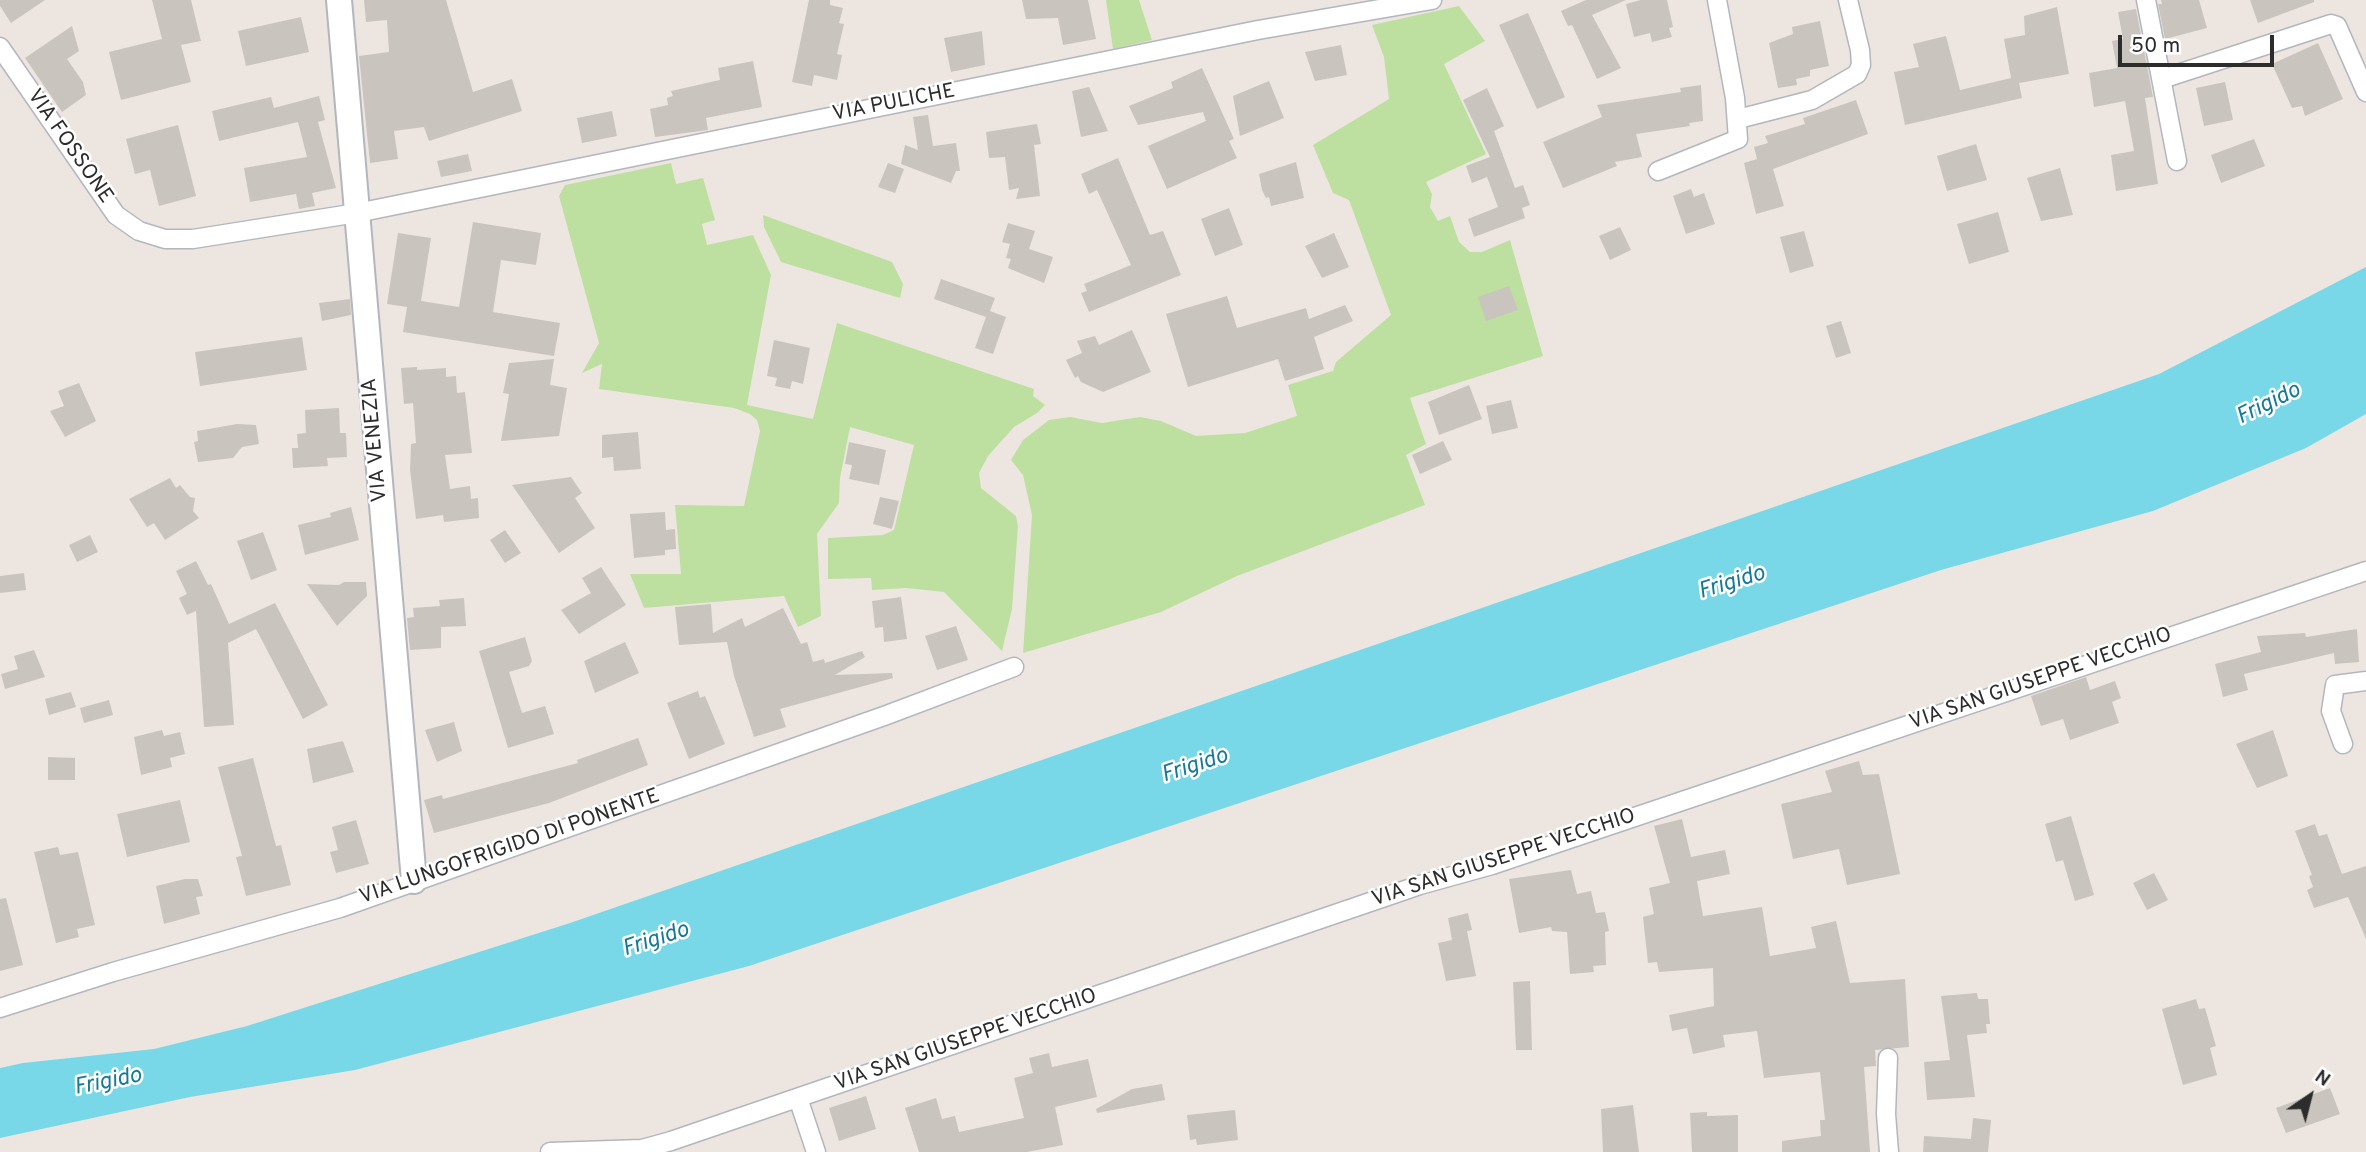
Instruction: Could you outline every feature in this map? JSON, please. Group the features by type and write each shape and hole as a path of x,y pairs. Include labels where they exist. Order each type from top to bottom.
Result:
{"street":[{"name":"VIA VENEZIA","path":"339,0 415,881"},
{"name":"VIA PULICHE","path":"357,213 1258,30 1432,0"},
{"path":"1658,171 1738,139 1738,119 1717,0"},
{"path":"1738,119 1812,100 1857,74 1861,65 1860,50 1848,0"},
{"path":"2146,0 2177,161"},
{"path":"2162,79 2331,24 2337,26 2366,92"},
{"name":"VIA FOSSONE","path":"0,47 99,193 116,215 139,231 166,239 193,239 357,213"},
{"name":"VIA SAN GIUSEPPE VECCHIO","path":"550,1152 642,1149 1394,894 1492,865 2366,571"},
{"name":"VIA LUNGOFRIGIDO DI PONENTE","path":"0,1008 113,972 340,908 884,716 1014,667"},
{"path":"2343,744 2331,711 2335,684 2366,681"},
{"path":"1888,1058 1886,1114 1889,1152"},
{"path":"797,1098 816,1152"}],"green space":[{"path":"1106,0 1139,0 1152,40 1113,49"},
{"path":"1459,6 1485,41 1444,64 1486,154 1426,182 1432,194 1430,207 1438,221 1450,216 1459,242 1470,252 1482,252 1510,240 1543,356 1410,398 1426,444 1406,455 1425,505 1237,576 1161,612 1023,653 1032,515 1023,475 1011,460 1023,440 1049,420 1070,417 1102,423 1140,417 1161,421 1196,436 1245,433 1297,416 1288,385 1333,371 1336,362 1391,315 1349,200 1333,193 1313,145 1389,99 1384,57 1372,25"},
{"path":"671,163 676,184 703,178 715,220 702,224 707,245 753,235 771,275 747,405 813,419 837,323 1034,389 1033,396 1045,405 1014,427 988,456 979,473 981,488 1016,516 1018,526 1012,609 1002,651 944,592 906,588 872,590 871,578 828,579 828,538 883,535 894,530 914,445 850,427 840,478 839,503 817,534 821,616 798,627 784,596 644,608 630,574 681,574 675,505 744,506 760,431 757,420 734,408 599,389 602,364 582,373 599,343 559,196 565,185"},
{"path":"763,215 892,262 903,284 900,298 781,262 764,227"}],"water":[{"name":"Frigido","path":"2366,267 2366,414 2306,448 2153,511 1941,570 749,966 355,1070 190,1097 0,1138 0,1068 23,1063 154,1049 247,1026 570,923 2159,374"}],"building":[{"path":"0,0 45,0 11,23 0,6"},
{"path":"152,0 191,0 201,41 181,45 191,82 121,100 109,52 162,39"},
{"path":"364,0 446,0 473,92 512,79 522,111 429,141 424,127 394,131 398,159 370,163 359,56 389,52 387,20 366,22"},
{"path":"809,0 830,0 830,5 843,8 839,23 844,24 837,54 842,55 837,80 814,75 812,86 792,82"},
{"path":"1022,0 1088,0 1096,39 1063,45 1058,18 1026,19"},
{"path":"1586,0 1626,0 1592,15 1621,68 1597,79 1572,25 1568,26 1561,11"},
{"path":"1641,0 1667,0 1673,27 1669,28 1672,37 1652,42 1650,33 1634,37 1626,4"},
{"path":"2161,0 2199,0 2207,28 2165,39 2158,4 2162,4"},
{"path":"2250,0 2314,0 2314,2 2258,23"},
{"path":"2057,7 2069,74 2019,83 2022,98 1905,125 1894,72 1919,67 1913,44 1946,36 1960,90 2011,78 2004,39 2025,35 2024,16"},
{"path":"2136,9 2153,97 2145,98 2158,184 2116,191 2111,155 2134,151 2125,101 2094,107 2089,73 2117,68 2112,41 2123,39 2118,12"},
{"path":"1528,13 1565,97 1537,109 1499,25"},
{"path":"301,17 309,52 246,66 238,31"},
{"path":"1820,21 1829,66 1810,70 1810,76 1796,79 1797,85 1778,88 1769,43 1793,34 1792,27"},
{"path":"72,26 79,51 67,59 83,82 86,95 62,112 25,58"},
{"path":"982,31 985,65 951,72 944,38"},
{"path":"2318,43 2343,99 2305,116 2302,106 2292,108 2272,64"},
{"path":"1341,45 1347,75 1315,81 1305,52"},
{"path":"753,61 762,107 706,118 708,130 655,137 650,109 668,105 667,98 673,96 671,91 720,80 718,68"},
{"path":"1202,68 1234,139 1229,141 1237,158 1167,189 1148,146 1206,121 1203,112 1138,125 1129,106 1173,88 1171,82"},
{"path":"1269,81 1284,118 1240,136 1233,96"},
{"path":"2225,82 2233,120 2204,126 2196,88"},
{"path":"1701,85 1703,121 1689,123 1690,126 1636,134 1642,157 1615,162 1617,166 1563,188 1543,142 1602,117 1597,105 1681,92 1680,88"},
{"path":"1089,87 1108,131 1081,137 1072,91"},
{"path":"1487,88 1504,126 1494,131 1515,188 1523,185 1530,205 1522,208 1525,218 1474,237 1468,219 1498,207 1487,177 1472,183 1466,166 1490,157 1463,100"},
{"path":"319,96 325,120 318,122 336,188 312,193 315,206 299,209 296,194 250,202 244,168 307,157 298,122 219,141 212,111 271,97 274,108"},
{"path":"1856,100 1868,134 1773,169 1784,206 1756,214 1744,163 1757,159 1754,147 1768,143 1765,136 1805,124 1803,118"},
{"path":"612,111 617,136 582,143 577,118"},
{"path":"928,115 933,146 956,143 960,171 956,171 951,183 901,164 905,145 918,150 913,117"},
{"path":"1037,124 1041,144 1034,145 1040,196 1016,199 1019,188 1009,190 1005,157 989,158 986,132"},
{"path":"178,125 196,196 159,206 150,170 135,174 126,139"},
{"path":"2254,139 2265,166 2221,183 2211,155"},
{"path":"1976,144 1987,180 1947,191 1937,156"},
{"path":"468,154 472,171 441,177 437,161"},
{"path":"1118,158 1150,235 1163,231 1181,275 1089,312 1081,293 1087,291 1084,284 1131,265 1097,190 1089,194 1081,174"},
{"path":"1296,162 1304,198 1271,206 1269,197 1266,198 1262,190 1259,174"},
{"path":"888,163 904,169 895,193 878,187"},
{"path":"2060,168 2073,215 2041,221 2027,178"},
{"path":"1691,189 1694,197 1704,193 1715,224 1686,234 1673,196"},
{"path":"1229,208 1243,245 1215,256 1201,219"},
{"path":"1998,212 2009,252 1969,264 1957,224"},
{"path":"473,222 541,233 536,265 501,260 493,312 560,323 554,356 403,332 407,307 387,304 398,233 431,238 421,301 459,307"},
{"path":"1008,223 1035,231 1029,249 1053,257 1044,283 1008,268 1011,259 1006,258 1010,244 1002,242"},
{"path":"1620,227 1631,250 1610,260 1599,236"},
{"path":"1804,231 1814,266 1790,273 1780,237"},
{"path":"1334,233 1349,267 1322,278 1305,246"},
{"path":"941,279 995,298 990,311 1006,317 993,354 975,348 986,317 934,299"},
{"path":"1509,286 1518,310 1486,321 1478,297"},
{"path":"1227,296 1237,328 1306,308 1309,319 1345,305 1353,321 1314,337 1324,369 1285,381 1278,359 1188,387 1166,314"},
{"path":"350,299 351,315 322,321 319,303"},
{"path":"1841,321 1851,353 1836,358 1826,326"},
{"path":"1132,330 1151,372 1103,392 1081,382 1078,376 1075,378 1066,360 1082,353 1077,341 1095,336 1099,345"},
{"path":"302,337 307,370 200,386 195,352"},
{"path":"774,340 810,348 803,384 792,381 790,389 775,386 777,378 767,376"},
{"path":"554,359 550,385 567,388 559,436 501,441 509,394 503,393 509,363"},
{"path":"417,367 417,370 446,368 446,377 456,376 457,393 465,392 472,453 445,455 450,489 470,486 471,499 478,498 479,518 444,522 443,515 416,519 410,470 411,444 416,443 413,403 404,404 401,368"},
{"path":"79,383 96,421 65,437 50,411 64,406 58,391"},
{"path":"1469,385 1482,419 1439,435 1428,402"},
{"path":"1511,400 1518,428 1492,434 1486,406"},
{"path":"339,408 340,433 346,433 347,457 327,458 328,466 293,468 292,448 298,448 297,434 306,433 305,410"},
{"path":"237,424 256,425 259,444 242,447 233,458 198,462 194,442 198,441 197,431"},
{"path":"638,432 641,469 614,471 613,457 602,458 602,435"},
{"path":"1443,441 1452,460 1420,474 1412,455"},
{"path":"849,442 886,450 879,485 849,479 852,465 845,464"},
{"path":"571,477 582,493 575,498 595,528 559,553 512,485"},
{"path":"170,478 176,488 180,485 190,497 195,498 193,511 199,518 165,540 154,523 147,527 129,499"},
{"path":"880,497 899,501 892,529 873,524"},
{"path":"351,507 359,540 305,555 298,525 331,517 330,513"},
{"path":"665,512 666,530 675,529 676,549 665,550 665,555 634,558 630,514"},
{"path":"505,530 521,553 505,563 490,540"},
{"path":"263,532 277,570 251,580 237,541"},
{"path":"90,535 98,552 77,562 69,545"},
{"path":"196,561 208,585 211,584 229,624 275,603 328,705 303,719 256,629 228,643 234,725 204,727 196,611 187,615 179,598 187,594 176,571"},
{"path":"601,567 626,605 579,634 561,610 591,593 582,578"},
{"path":"24,573 26,590 0,593 0,576"},
{"path":"344,582 366,582 367,596 337,626 307,584 339,585"},
{"path":"901,597 907,639 884,642 883,627 875,628 872,601"},
{"path":"464,598 466,626 441,627 441,648 410,650 407,618 414,617 413,608 440,606 439,600"},
{"path":"711,604 713,633 742,618 745,627 783,608 801,644 807,642 813,662 824,659 825,663 862,651 865,657 835,675 892,673 893,678 780,709 786,727 754,737 734,676 727,642 679,645 675,607"},
{"path":"956,626 968,660 937,670 925,636"},
{"path":"2357,629 2359,662 2335,664 2334,653 2244,674 2248,690 2223,697 2215,664 2261,652 2257,636 2305,633 2306,637"},
{"path":"525,637 532,661 529,666 509,672 522,713 545,706 554,734 508,748 479,651"},
{"path":"625,642 639,673 595,693 584,661"},
{"path":"34,650 45,677 5,689 1,674 18,669 14,656"},
{"path":"2086,677 2090,690 2115,681 2121,698 2112,702 2119,723 2070,740 2063,719 2041,726 2031,696"},
{"path":"698,691 700,698 705,696 725,744 689,759 667,703"},
{"path":"71,692 76,707 49,715 45,699"},
{"path":"109,700 113,715 84,723 80,708"},
{"path":"454,722 462,751 437,762 425,730"},
{"path":"162,730 164,736 180,732 185,754 170,758 172,767 141,775 134,737"},
{"path":"2273,730 2288,776 2257,788 2236,744"},
{"path":"638,738 648,765 549,803 434,833 424,800 442,795 443,799 578,763 577,760"},
{"path":"343,741 354,772 313,783 307,749"},
{"path":"48,757 75,758 75,780 48,780"},
{"path":"253,758 276,846 281,845 291,885 246,896 236,857 242,856 218,767"},
{"path":"1859,761 1863,775 1879,774 1900,874 1847,885 1839,849 1793,859 1781,804 1832,792 1825,771"},
{"path":"180,800 190,842 127,857 117,814"},
{"path":"2071,816 2094,895 2075,901 2063,860 2056,862 2045,824"},
{"path":"1682,819 1691,857 1725,850 1730,874 1697,881 1703,916 1762,907 1770,956 1816,948 1811,927 1836,921 1850,983 1905,979 1909,1047 1875,1050 1876,1066 1864,1067 1870,1152 1782,1152 1782,1141 1821,1136 1820,1120 1825,1120 1820,1072 1764,1078 1757,1031 1723,1035 1725,1047 1693,1054 1687,1028 1672,1031 1669,1015 1714,1006 1713,968 1659,972 1657,962 1648,963 1643,917 1654,914 1649,888 1670,883 1654,826"},
{"path":"356,820 369,864 336,873 330,852 338,850 332,827"},
{"path":"2315,824 2319,836 2327,834 2342,874 2366,866 2366,939 2348,897 2314,908 2307,890 2313,887 2309,876 2312,875 2295,831"},
{"path":"58,847 60,855 78,852 95,925 77,929 79,937 56,943 34,852"},
{"path":"1571,870 1577,894 1591,891 1596,913 1605,912 1609,931 1605,932 1606,965 1593,966 1594,972 1570,974 1567,932 1552,931 1551,927 1519,933 1509,879"},
{"path":"2154,873 2168,900 2147,910 2133,883"},
{"path":"185,879 198,879 203,896 196,897 200,914 164,924 156,886"},
{"path":"6,898 23,965 0,971 0,899"},
{"path":"1468,913 1472,930 1467,931 1476,976 1446,981 1438,943 1452,940 1448,918"},
{"path":"1530,981 1532,1050 1516,1050 1513,982"},
{"path":"1977,993 1978,999 1988,999 1990,1024 1986,1024 1987,1033 1967,1035 1975,1097 1927,1100 1924,1062 1950,1060 1941,996"},
{"path":"2196,999 2199,1009 2205,1008 2216,1046 2210,1048 2217,1075 2183,1085 2162,1009"},
{"path":"1049,1053 1052,1067 1088,1059 1097,1097 1055,1107 1063,1145 1027,1152 919,1152 905,1108 936,1098 942,1119 955,1116 959,1132 1024,1118 1014,1078 1033,1073 1029,1058"},
{"path":"1162,1084 1165,1100 1097,1113 1096,1109 1132,1089"},
{"path":"2330,1088 2340,1114 2286,1133 2276,1108"},
{"path":"866,1096 876,1129 839,1141 829,1108"},
{"path":"1633,1105 1639,1152 1603,1152 1601,1109"},
{"path":"1235,1110 1238,1140 1197,1145 1196,1139 1190,1140 1187,1115"},
{"path":"1707,1112 1707,1116 1738,1115 1738,1152 1692,1152 1690,1113"},
{"path":"1973,1118 1991,1120 1988,1152 1923,1152 1924,1136 1971,1139"}]}
